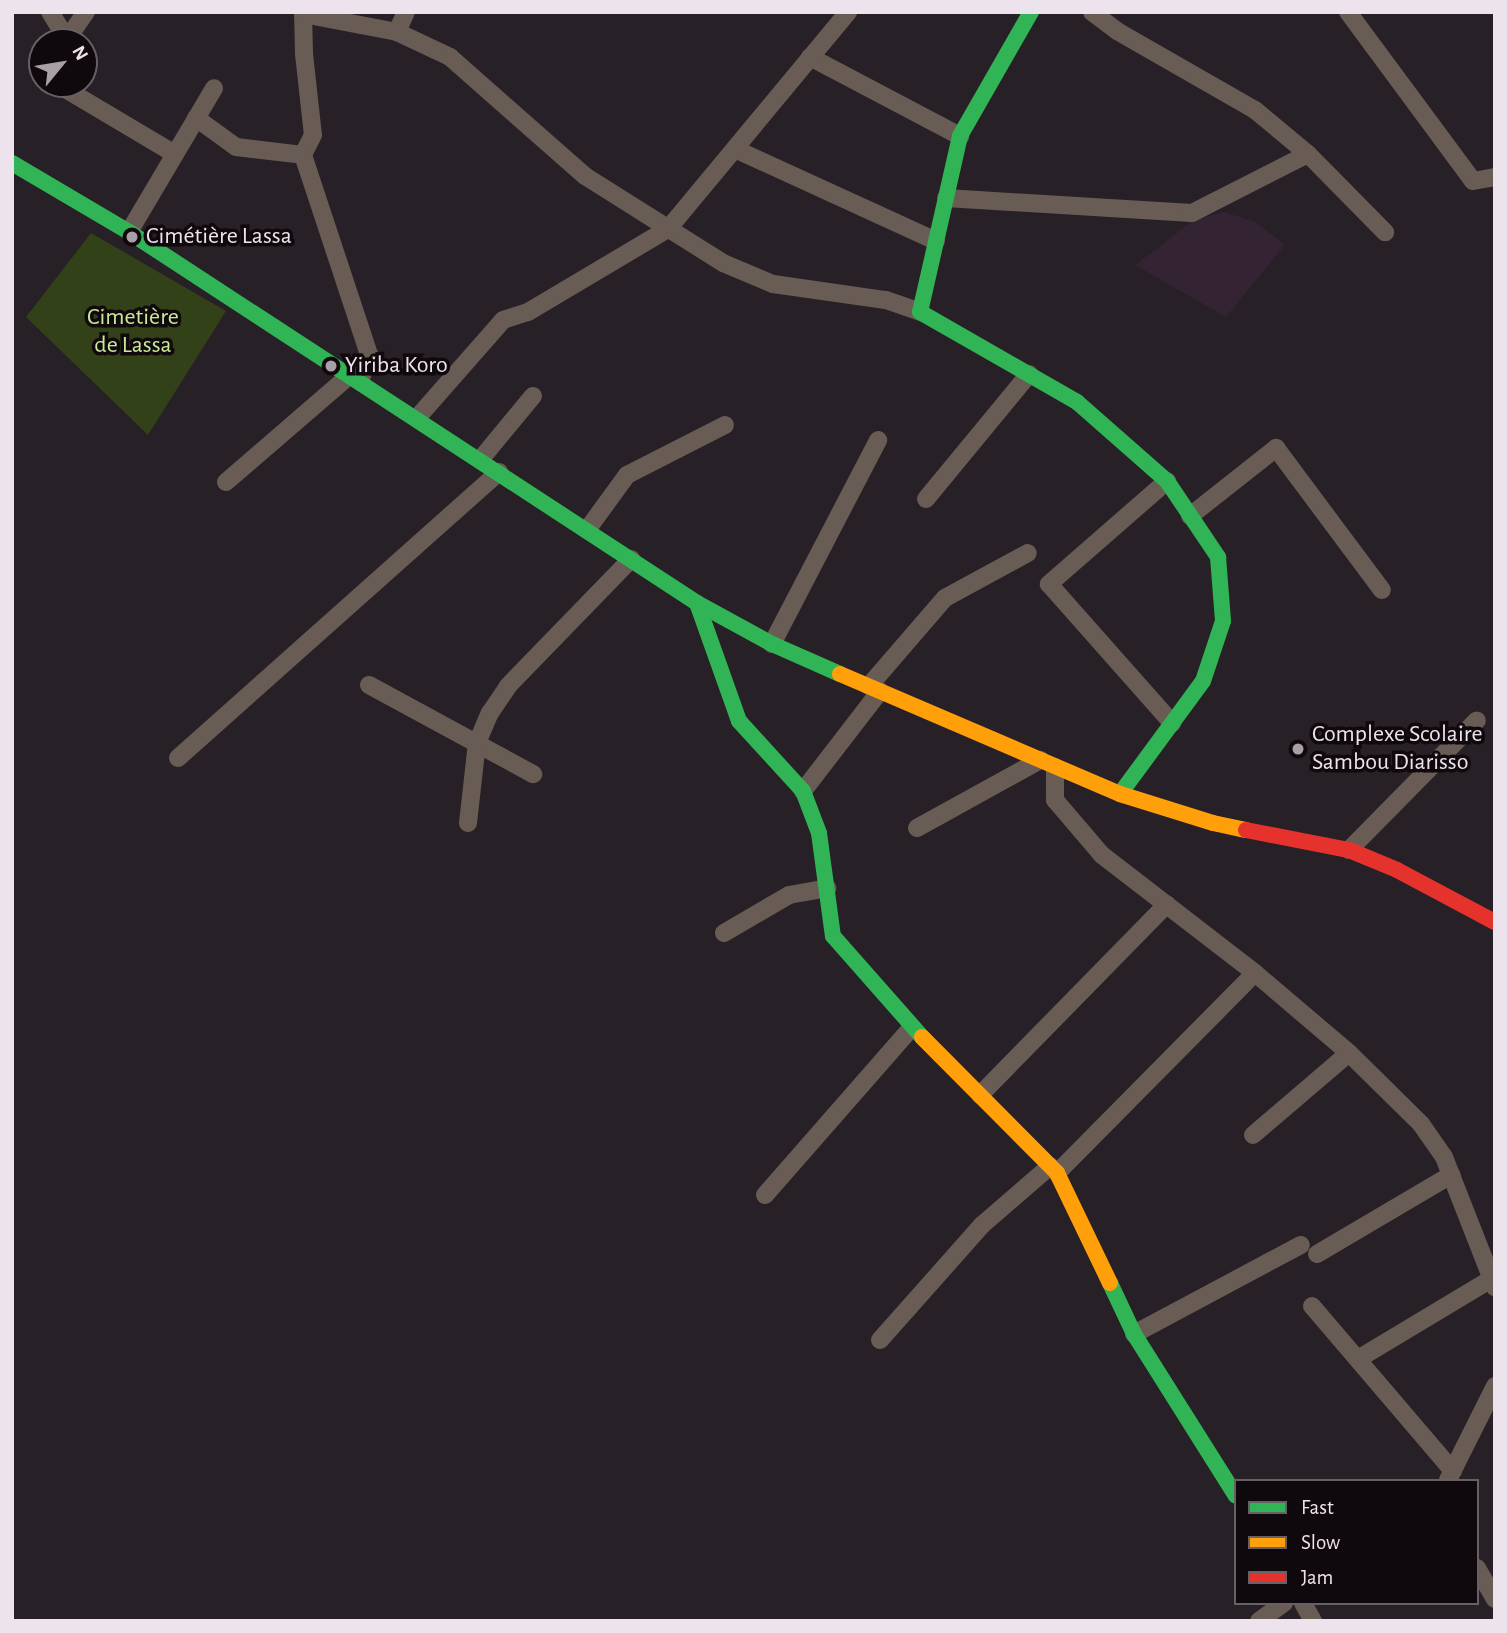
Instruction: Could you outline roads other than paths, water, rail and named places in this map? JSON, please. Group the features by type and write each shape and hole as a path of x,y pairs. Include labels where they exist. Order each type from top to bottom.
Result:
{"street":[{"path":"50,12 59,28"},
{"path":"75,28 86,12"},
{"path":"397,32 406,12"},
{"path":"417,418 503,320 528,312 668,229 848,12"},
{"path":"920,312 960,136 1031,12"},
{"path":"1092,12 1117,31 1255,110 1308,154 1384,232"},
{"path":"1348,12 1473,181 1495,177"},
{"path":"226,482 355,379 369,354 303,155 313,135 304,54 303,13 397,32 450,57 585,176 723,263 773,284 886,300 920,312 1077,402 1167,481 1218,558 1223,621 1203,681 1120,794"},
{"path":"810,58 960,136"},
{"path":"129,232 214,88"},
{"path":"81,98 175,154"},
{"path":"196,118 236,147 303,155"},
{"path":"735,149 936,241"},
{"path":"946,198 1192,213 1308,154"},
{"path":"12,163 129,232 697,603 772,644 1120,794 1213,823 1349,850 1397,870 1495,922"},
{"path":"926,499 1029,374"},
{"path":"480,460 533,396"},
{"path":"587,530 627,475 725,425"},
{"path":"772,644 878,440"},
{"path":"1190,516 1276,448 1382,590"},
{"path":"178,758 499,472"},
{"path":"1167,481 1049,584 1172,723"},
{"path":"803,791 875,688 945,598 1028,553"},
{"path":"468,823 477,743 490,713 508,686 631,559"},
{"path":"697,603 738,721 803,791 819,833 833,936 912,1027 1054,1170 1134,1335 1234,1493"},
{"path":"369,685 533,774"},
{"path":"1349,850 1477,720"},
{"path":"917,828 1048,764"},
{"path":"1048,764 1055,800 1102,855 1255,973 1349,1053 1421,1124 1444,1157 1493,1283 1358,1359"},
{"path":"724,933 789,895 827,888"},
{"path":"980,1095 1167,904"},
{"path":"880,1340 982,1225 1054,1170 1255,973"},
{"path":"765,1195 912,1027"},
{"path":"1253,1135 1349,1053"},
{"path":"1134,1335 1309,1250 1451,1175"},
{"path":"1312,1306 1358,1359 1450,1476 1495,1387"},
{"path":"1479,1571 1495,1599"},
{"path":"1259,1621 1281,1605"},
{"path":"1305,1605 1313,1621"}],"place":[{"name":"Cimétière Lassa","path":"132,237"},
{"name":"Yiriba Koro","path":"331,366"},
{"name":"Complexe Scolaire Sambou Diarisso","path":"1298,749"}],"park label":[{"name":"Cimetière de Lassa","path":"133,332"}]}
